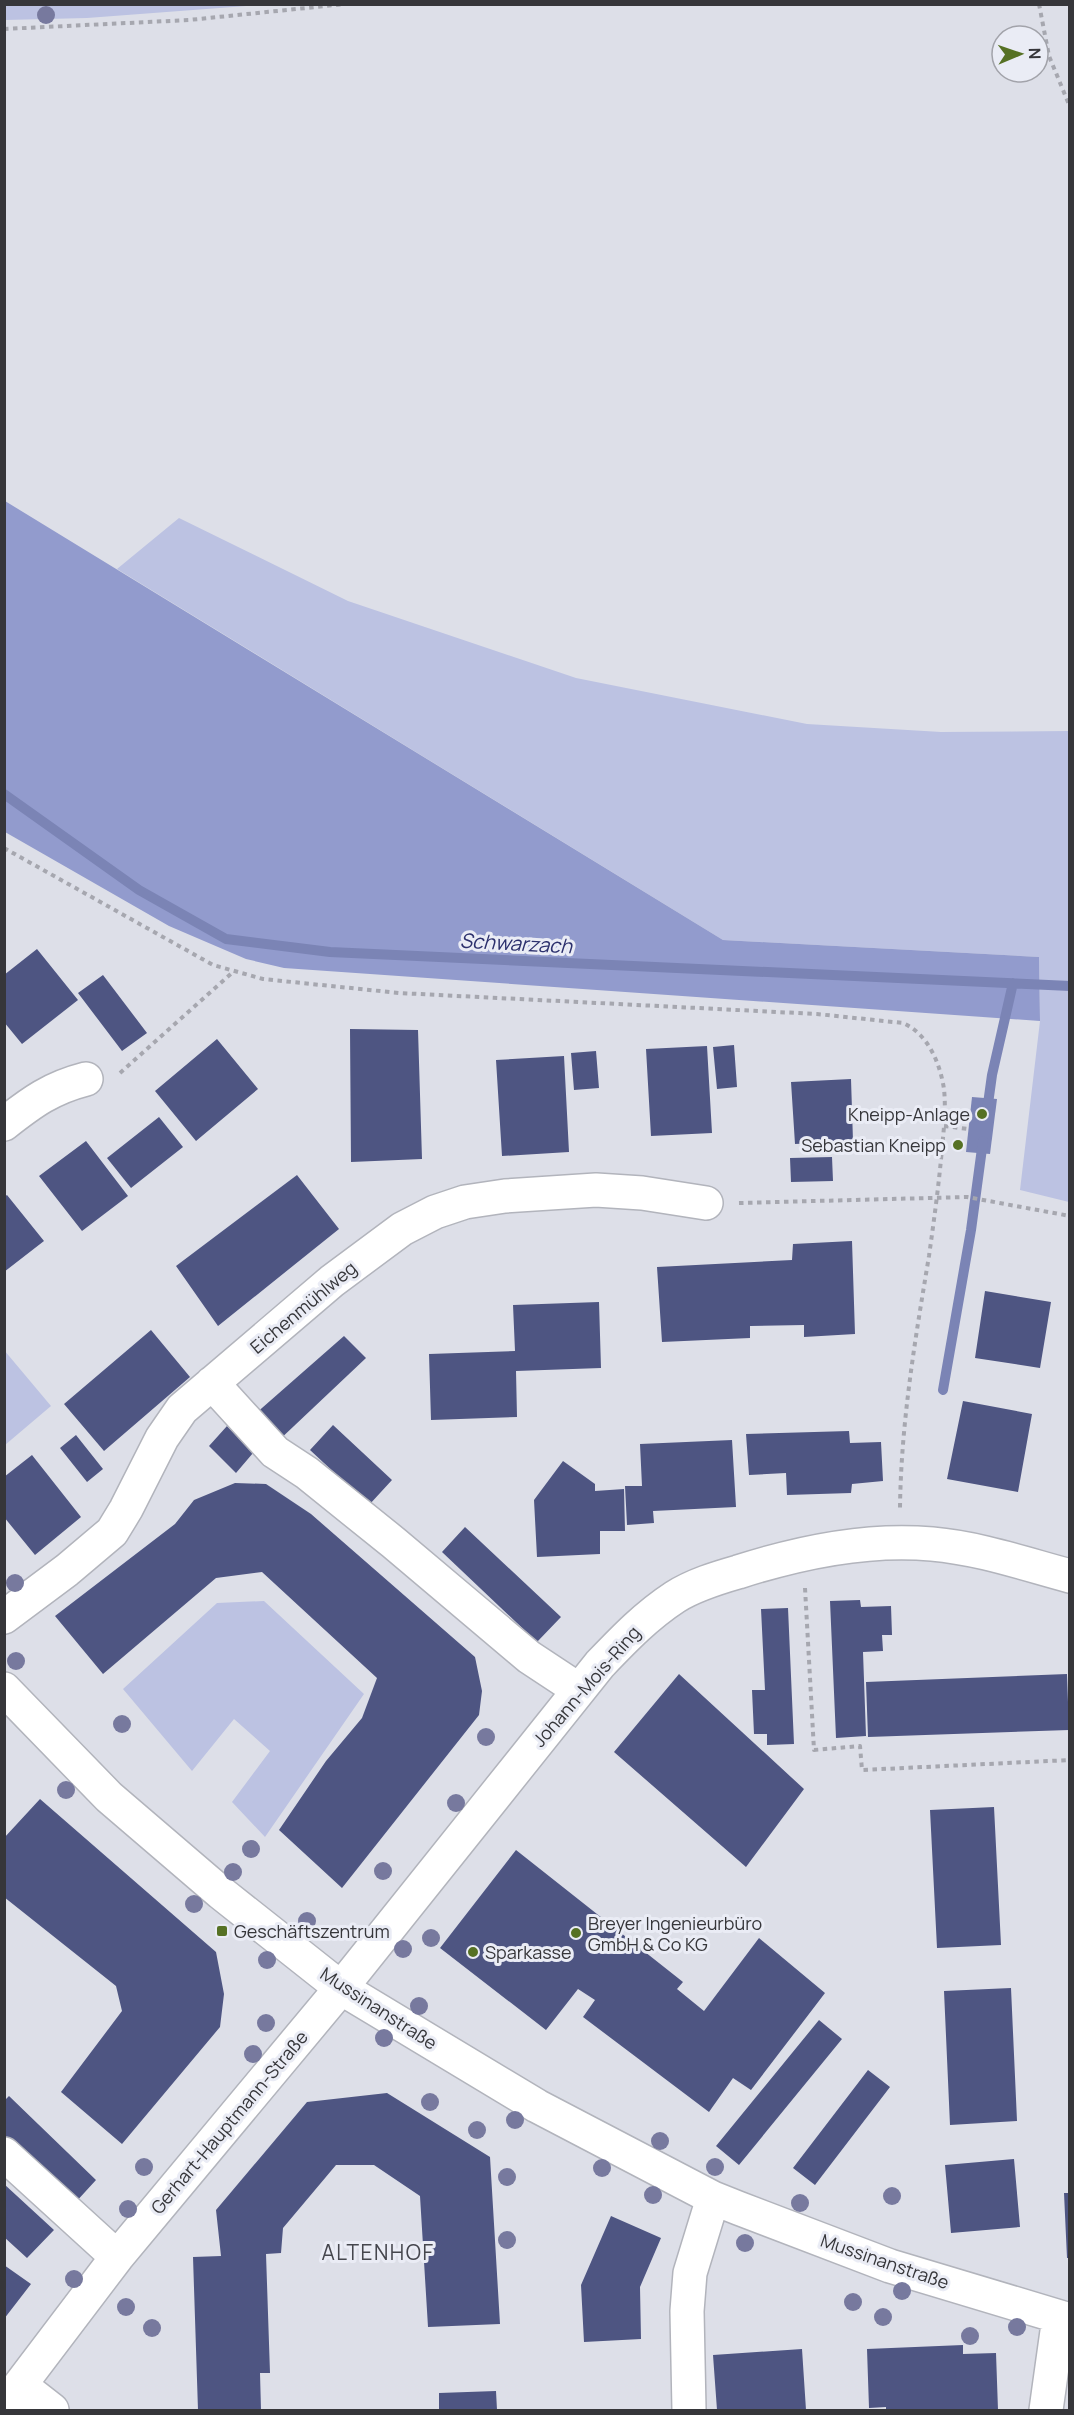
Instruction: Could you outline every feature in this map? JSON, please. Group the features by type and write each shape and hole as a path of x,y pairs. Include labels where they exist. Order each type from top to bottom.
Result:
{"street":[{"path":"4,1124 37,1098 61,1085 86,1079"},
{"name":"Eichenmühlweg","path":"4,1617 67,1570 112,1532 162,1438 182,1409 332,1281 402,1229 435,1212 465,1202 505,1196 596,1190 642,1193 706,1203"},
{"path":"212,1383 275,1452 307,1473 394,1543 529,1657 579,1690"},
{"name":"Johann-Mois-Ring","path":"341,1988 579,1690 638,1625 676,1597 709,1581 803,1554 840,1547 900,1542 934,1544 977,1551 1070,1576"},
{"name":"Mussinanstraße","path":"4,1689 109,1797 221,1893 341,1988 537,2106 713,2198 890,2266 1064,2319 1046,2410"},
{"name":"Gerhart-Hauptmann-Straße","path":"52,2410 12,2395 117,2257 341,1988"},
{"path":"4,2154 117,2257"},
{"path":"689,2410 687,2311 690,2273 713,2198"}],"path":[{"path":"4,29 189,20 345,4"},
{"path":"1040,4 1049,56 1070,107"},
{"path":"4,848 213,965 263,979 399,993 817,1014 903,1023 914,1028 926,1040 936,1062 943,1086 944,1126 938,1198 908,1389 903,1436 900,1542"},
{"path":"86,1079 116,1077 234,972"},
{"path":"944,1126 968,1129"},
{"path":"706,1203 967,1197 1070,1216"},
{"path":"803,1554 814,1750 860,1746 862,1770 1070,1760"}],"shaded area":[{"path":"261,5 87,18 5,20 5,6"},
{"path":"5,501 723,940 1039,957 1040,1021 284,968 246,959 169,926 5,832"},
{"path":"179,518 348,601 576,678 807,724 941,732 1069,731 1069,1202 1020,1190 1040,1021 1039,957 723,940 117,569"},
{"name":"Kneipp-Anlage","path":"972,1097 997,1099 990,1154 966,1152"},
{"path":"4,1350 51,1406 5,1445 4,1445"},
{"path":"264,1601 364,1694 265,1837 232,1802 270,1751 234,1719 192,1771 123,1689 217,1603"}],"building":[{"path":"37,949 78,1000 22,1044 4,1022 4,975"},
{"path":"103,975 147,1033 122,1051 78,993"},
{"path":"350,1029 418,1030 422,1159 351,1162"},
{"path":"217,1039 258,1089 196,1141 155,1091"},
{"path":"734,1045 737,1087 717,1089 713,1047"},
{"path":"707,1046 712,1133 651,1136 646,1049"},
{"path":"596,1051 599,1088 574,1090 571,1053"},
{"path":"564,1056 569,1152 502,1156 496,1060"},
{"path":"851,1079 853,1141 795,1144 791,1082"},
{"path":"159,1117 183,1147 131,1188 107,1158"},
{"path":"86,1141 128,1196 82,1231 39,1176"},
{"path":"832,1157 833,1181 791,1182 790,1158"},
{"path":"297,1175 339,1229 218,1326 176,1266"},
{"path":"7,1195 44,1241 4,1272 4,1197"},
{"path":"852,1241 855,1334 804,1337 804,1325 750,1326 750,1338 662,1342 657,1267 792,1260 793,1244"},
{"path":"985,1291 1051,1302 1040,1368 975,1358"},
{"path":"599,1302 601,1368 516,1371 517,1417 431,1420 429,1354 515,1351 513,1305"},
{"path":"151,1330 190,1377 104,1451 64,1404"},
{"path":"344,1336 366,1358 276,1443 253,1416"},
{"path":"963,1401 1032,1414 1018,1492 947,1479"},
{"path":"333,1425 392,1480 369,1505 310,1450"},
{"path":"227,1426 253,1453 236,1473 209,1446"},
{"path":"849,1431 850,1443 881,1442 883,1481 852,1484 851,1493 787,1495 786,1473 749,1475 746,1434"},
{"path":"76,1435 103,1469 87,1482 60,1448"},
{"path":"732,1440 736,1507 653,1511 654,1523 627,1525 625,1486 642,1486 640,1444"},
{"path":"32,1455 81,1517 35,1555 4,1517 4,1477"},
{"path":"563,1461 595,1484 595,1491 624,1489 625,1531 600,1531 600,1554 537,1557 534,1500"},
{"path":"235,1483 266,1484 311,1514 475,1657 482,1691 479,1715 342,1888 279,1830 326,1761 362,1718 377,1678 262,1572 216,1578 103,1674 55,1616 175,1524 194,1500"},
{"path":"465,1527 561,1617 537,1642 442,1552"},
{"path":"860,1600 861,1607 891,1606 892,1635 882,1635 883,1651 863,1652 866,1736 836,1738 830,1601"},
{"path":"788,1608 794,1744 767,1745 767,1734 754,1734 752,1690 765,1690 761,1609"},
{"path":"679,1674 804,1789 746,1867 614,1752"},
{"path":"1067,1674 1069,1730 868,1737 866,1682"},
{"path":"40,1799 216,1952 224,1994 220,2027 122,2144 61,2092 122,2011 116,1986 4,1897 4,1838"},
{"path":"994,1807 1001,1945 937,1948 930,1810"},
{"path":"516,1850 683,1982 677,1989 704,2011 759,1938 825,1993 751,2090 733,2078 709,2112 583,2017 595,2000 578,1989 546,2030 440,1948"},
{"path":"1011,1988 1017,2121 950,2125 944,1991"},
{"path":"819,2020 842,2039 739,2165 716,2146"},
{"path":"868,2070 890,2087 815,2185 793,2168"},
{"path":"387,2093 490,2157 500,2324 428,2327 420,2196 374,2165 336,2165 283,2228 281,2253 266,2254 270,2373 260,2373 261,2410 198,2410 193,2257 221,2256 216,2210 307,2102"},
{"path":"9,2096 96,2180 74,2204 4,2137 4,2101"},
{"path":"1014,2159 1020,2227 951,2233 945,2165"},
{"path":"4,2184 54,2230 27,2258 4,2237"},
{"path":"1064,2193 1070,2193 1070,2258 1067,2258"},
{"path":"611,2216 661,2238 640,2287 641,2339 584,2342 581,2285"},
{"path":"4,2265 31,2284 4,2319"},
{"path":"963,2345 963,2354 996,2353 998,2410 869,2408 867,2349"},
{"path":"802,2349 806,2410 717,2410 713,2355"},
{"path":"496,2391 497,2410 439,2410 439,2393"}],"waterway":[{"name":"Schwarzach","path":"4,794 139,890 226,939 330,952 1070,986"},
{"path":"987,1111 992,1075 1013,983"},
{"path":"943,1390 971,1230 983,1141"}],"place":[{"name":"Kneipp-Anlage","path":"982,1114"},
{"name":"Sebastian Kneipp","path":"958,1145"},
{"name":"Geschäftszentrum","path":"222,1931"},
{"name":"Breyer Ingenieurbüro GmbH & Co KG","path":"576,1933"},
{"name":"Sparkasse","path":"473,1952"}],"district":[{"name":"ALTENHOF","path":"378,2252"}]}
